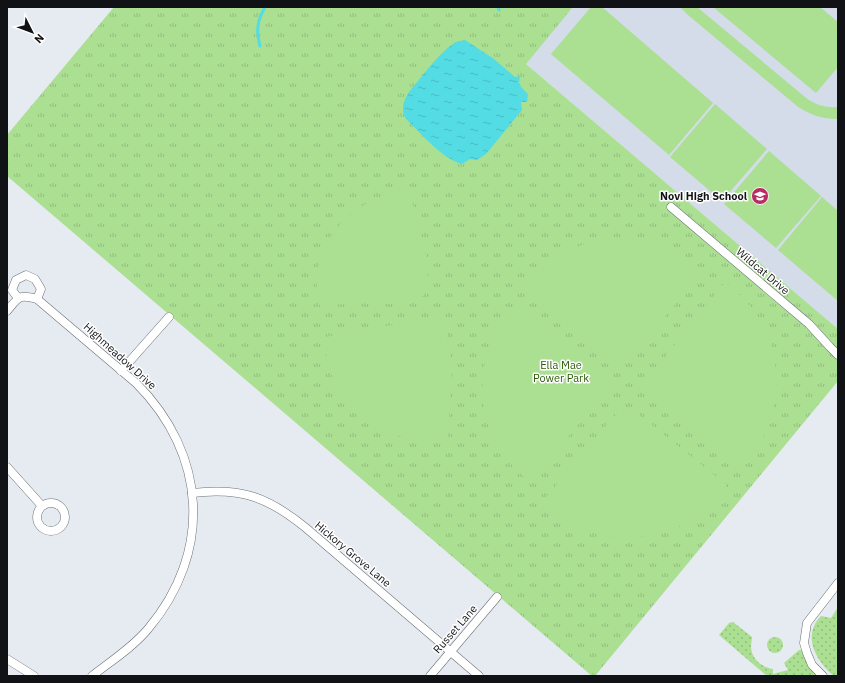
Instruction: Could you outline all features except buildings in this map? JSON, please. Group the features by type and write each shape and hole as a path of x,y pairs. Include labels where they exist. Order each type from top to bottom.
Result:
{"street":[{"name":"Wildcat Drive","path":"671,207 809,324 838,355"},
{"path":"7,311 21,297 12,290 16,280 26,275 35,279 41,289 37,299"},
{"name":"Highmeadow Drive","path":"21,297 37,299 150,398 160,411 180,447 189,476 192,493 193,526 190,546 185,565 170,598 154,621 138,639 92,676"},
{"path":"121,371 169,317"},
{"path":"7,467 42,506"},
{"name":"Hickory Grove Lane","path":"192,493 217,491 238,492 259,498 283,510 479,676"},
{"path":"823,676 812,665 807,653 804,643 807,623 838,583"},
{"name":"Russet Lane","path":"430,676 497,597"},
{"path":"7,659 34,676"}],"shaded area":[{"name":"Novi High School","path":"573,7 838,7 838,329 525,63"}],"green space":[{"name":"Ella Mae Power Park","path":"114,7 573,7 526,64 838,329 838,381 595,676 592,676 7,176 7,135"},
{"path":"591,7 602,7 713,103 669,155 551,54"},
{"path":"680,7 697,7 809,100 820,105 838,107 838,119 816,116 797,106"},
{"path":"713,7 820,7 838,22 838,67 816,93"},
{"path":"715,104 767,149 722,201 670,157"},
{"path":"769,151 821,196 776,248 724,204"},
{"path":"409,190 427,259 428,290 420,299 393,304 377,303 319,305 317,283 320,263 327,244 337,228 351,214 368,202 388,194"},
{"path":"822,197 838,211 838,301 778,250"},
{"path":"624,238 657,244 685,257 703,271 626,364 619,365 523,289 544,267 568,251 594,242"},
{"path":"725,282 744,299 759,318 767,332 775,363 775,395 768,427 750,459 741,468 646,388 646,381"},
{"path":"517,301 609,381 609,388 530,482 512,466 497,446 490,432 483,403 483,372 491,342 499,324"},
{"path":"437,320 446,329 452,365 448,438 430,444 409,439 384,430 363,416 353,407 345,397 329,370 325,337 392,325 400,322"},
{"path":"622,407 629,407 727,485 702,512 678,527 663,533 630,538 598,534 582,530 568,523 541,503"},
{"path":"838,607 838,676 834,676 822,664 817,656 812,640 812,632 815,624 821,616 831,618"},
{"path":"733,622 752,637 751,647 753,656 761,665 773,669 773,674 788,670 784,663 799,650 801,650 816,676 767,676 719,635 729,623"},
{"path":"772,637 778,637 783,642 781,651 778,653 772,653 767,648 767,642"}],"water":[{"path":"465,40 494,59 515,77 520,76 519,83 528,94 527,102 521,102 522,110 486,154 477,160 470,159 462,164 447,157 432,145 406,119 403,109 404,102 409,92 436,60 454,43"}],"waterway":[{"path":"260,46 258,26 260,17 265,7"}],"place":[{"name":"Novi High School","path":"760,196"}]}
